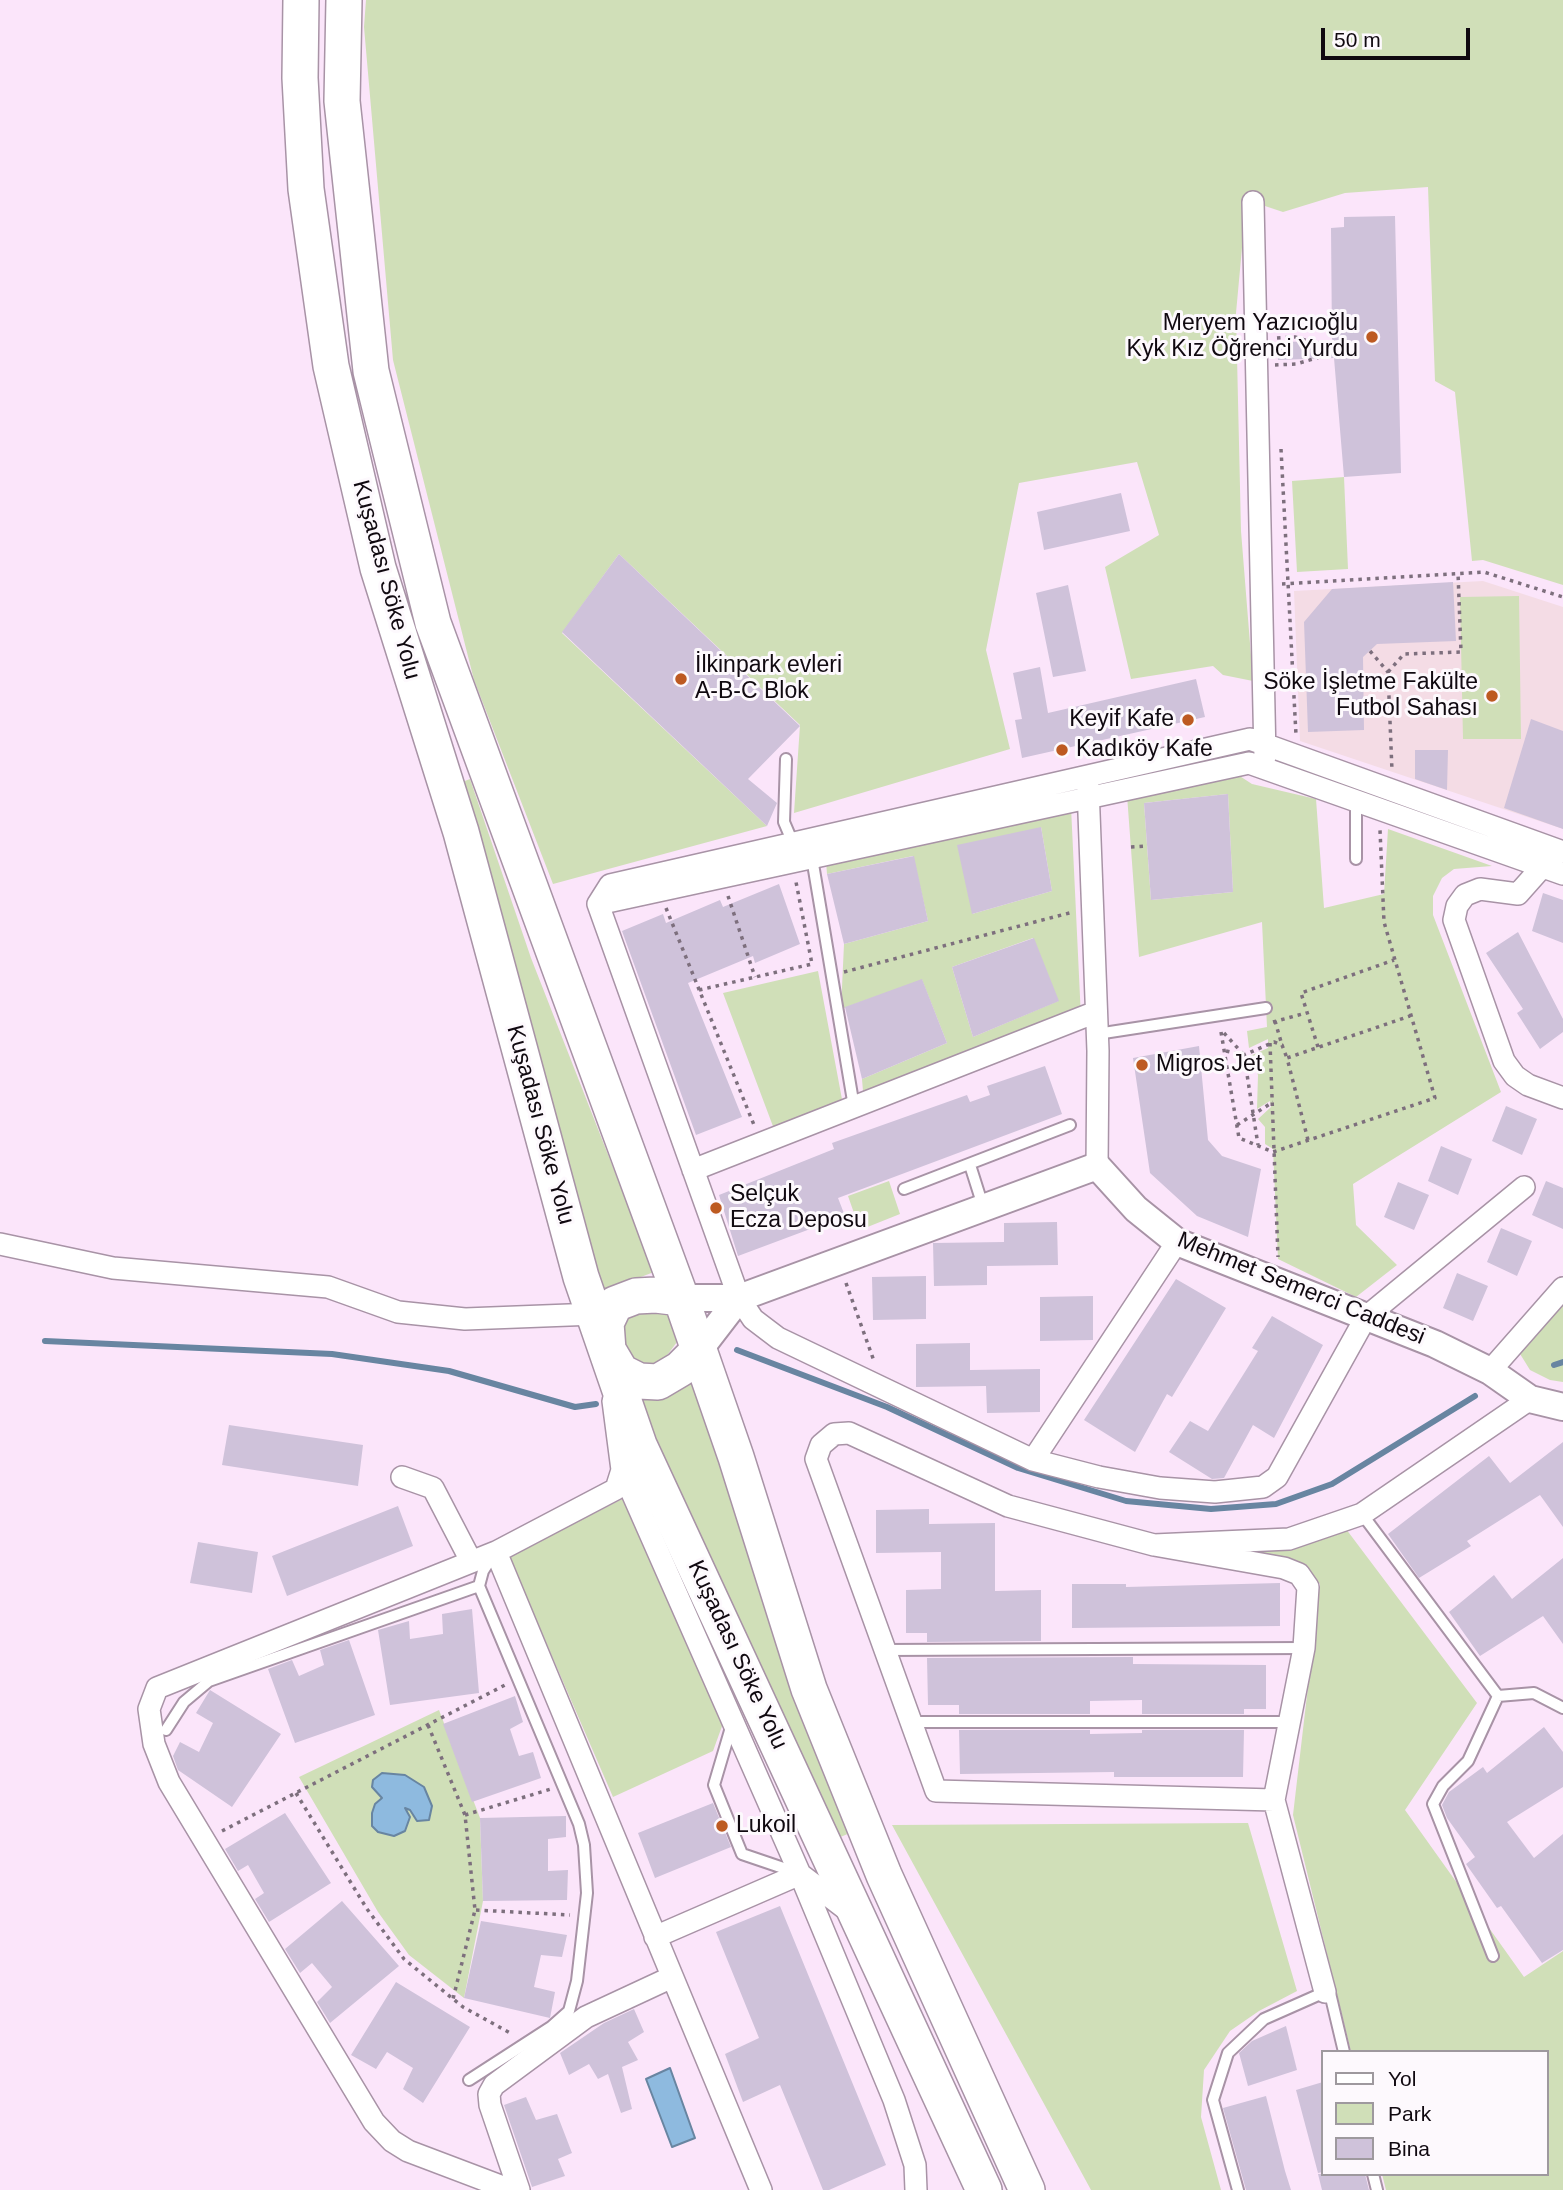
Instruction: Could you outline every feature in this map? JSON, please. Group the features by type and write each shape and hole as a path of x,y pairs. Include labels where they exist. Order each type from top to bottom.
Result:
{"highway":[{"name":"Kuşadası Söke Yolu","path":"300,0 300,78 306,189 331,366 378,568 461,832 581,1277 605,1309 608,1350 639,1445 984,2190"},
{"name":"Kuşadası Söke Yolu","path":"344,0 342,101 371,372 433,623 681,1298 736,1457 809,1689 884,1875 1027,2190"},
{"path":"605,1309 636,1296 681,1298"},
{"path":"608,1350 621,1372 639,1381 658,1382 680,1369 699,1350"}],"street":[{"path":"1253,202 1266,769"},
{"path":"598,904 610,885 1250,739 1563,852"},
{"path":"598,904 1249,763 1563,874"},
{"path":"681,1298 739,1298 1097,1166 1097,1034 1088,776"},
{"path":"1542,866 1518,894 1480,888 1465,895 1457,906 1454,920 1504,1061 1515,1076 1528,1085 1563,1098"},
{"path":"598,904 739,1298 753,1319 778,1338 1033,1460 1099,1477 1160,1488 1215,1492 1263,1487 1277,1477 1366,1317 1524,1187"},
{"path":"693,1170 1096,1012"},
{"name":"Mehmet Semerci Caddesi","path":"1097,1166 1136,1209 1177,1242 1435,1344 1490,1371 1530,1399 1563,1407"},
{"path":"1033,1460 1177,1242"},
{"path":"0,1244 113,1268 328,1287 398,1312 465,1319 605,1309"},
{"path":"1490,1371 1563,1288"},
{"path":"699,1350 739,1298"},
{"path":"608,1350 622,1470 800,1874 894,2100 915,2165 916,2190"},
{"path":"1154,1545 1289,1539 1362,1514 1530,1399"},
{"path":"1274,1800 936,1791 816,1460 821,1445 834,1434 849,1433 1008,1506 1154,1545 1284,1568 1299,1574 1308,1587 1304,1647 1274,1800 1327,1990"},
{"path":"511,2190 408,2151 374,2122 169,1782 154,1744 149,1709 157,1688 496,1552 616,1489 622,1470"},
{"path":"402,1478 433,1488 471,1561"},
{"path":"496,1552 761,2190"},
{"path":"733,1721 740,1661"},
{"path":"655,1937 800,1874"},
{"path":"800,1874 858,1918"},
{"path":"519,2190 490,2105 489,2094 494,2085 586,2017 672,1977"}],"lane":[{"path":"786,760 784,822 793,843"},
{"path":"1356,801 1356,859"},
{"path":"812,858 854,1107"},
{"path":"1097,1034 1266,1008"},
{"path":"904,1189 1070,1125"},
{"path":"970,1165 983,1206"},
{"path":"1362,1514 1498,1696"},
{"path":"469,2080 551,2027 569,2011 577,1981 586,1916 584,1845 563,1786 479,1586 483,1571 496,1552"},
{"path":"166,1730 184,1702 209,1681 479,1586"},
{"path":"885,1650 1304,1647"},
{"path":"1498,1696 1534,1693 1563,1708"},
{"path":"1493,1956 1433,1804 1443,1786 1468,1761 1498,1696"},
{"path":"733,1721 714,1785 742,1854 800,1874"},
{"path":"911,1722 1290,1723"},
{"path":"1238,2190 1213,2100 1228,2053 1264,2019 1327,1990 1343,2050"}],"path":[{"path":"1274,342 1275,338 1295,337 1339,350"},
{"path":"1275,354 1275,365 1286,365 1347,349"},
{"path":"1280,447 1296,748"},
{"path":"1260,585 1484,572 1563,597"},
{"path":"1388,672 1404,654 1461,652 1458,573"},
{"path":"1370,651 1388,672 1392,772 1389,789"},
{"path":"1223,1031 1239,1138 1273,1152 1436,1098 1394,960 1380,895 1380,826 1384,810"},
{"path":"1130,847 1147,846"},
{"path":"699,989 813,964 795,880"},
{"path":"727,895 755,977"},
{"path":"661,897 761,1143"},
{"path":"832,975 1093,907"},
{"path":"1318,1047 1301,993 1394,960"},
{"path":"1287,1058 1410,1016"},
{"path":"1275,1021 1308,1140"},
{"path":"1210,1033 1223,1031"},
{"path":"1223,1031 1244,1055 1258,1146"},
{"path":"1226,1051 1244,1055 1270,1043 1282,1045"},
{"path":"1270,1043 1278,1259"},
{"path":"1237,1125 1273,1102"},
{"path":"838,1261 869,1344"},
{"path":"212,1824 220,1833 518,1678"},
{"path":"428,1725 466,1815 475,1910 453,1999"},
{"path":"466,1815 563,1786"},
{"path":"296,1793 367,1909 404,1959 453,1999 527,2042"},
{"path":"475,1910 586,1916"}],"shaded area":[{"path":"1483,581 1563,607 1563,829 1300,741 1294,591"}],"green space":[{"path":"366,0 1563,0 1563,585 1483,560 1472,561 1455,392 1435,381 1428,187 1345,193 1283,212 1253,202 1243,237 1236,313 1241,531 1253,681 1223,675 1213,666 1131,679 1105,567 1159,535 1137,462 1019,483 986,650 1010,749 794,813 800,725 619,554 562,633 767,826 553,884 474,680 393,360 364,27"},
{"path":"1344,477 1348,569 1297,572 1292,481"},
{"name":"Söke İşletme Fakülte Futbol Sahası","path":"1519,596 1521,739 1463,739 1460,597"},
{"path":"1235,773 1252,784 1316,799 1324,908 1384,894 1388,829 1492,866 1454,869 1442,878 1433,896 1433,915 1501,1092 1353,1184 1356,1225 1397,1265 1356,1297 1278,1259 1273,1149 1265,1144 1265,1127 1258,1119 1271,1107 1270,1101 1257,1109 1258,1075 1250,1056 1268,1048 1268,1039 1249,1048 1247,1031 1267,1027 1262,922 1139,957 1127,795","holes":["1228,794 1233,892 1151,900 1144,803"]},
{"path":"470,779 531,958 654,1272 596,1294 457,784"},
{"path":"1071,807 1081,1018 864,1103 862,1079 947,1043 922,980 841,1009 844,944 928,921 913,856 827,874 826,861","holes":["1041,827 1052,891 972,914","1033,938 1058,1001 973,1037 952,967"]},
{"path":"818,971 844,1110 777,1137 723,993"},
{"path":"889,1181 900,1214 860,1230 848,1196"},
{"path":"1563,1305 1563,1382 1550,1380 1530,1370 1517,1349"},
{"path":"630,1311 666,1311 673,1320 678,1330 677,1342 665,1358 647,1366 627,1358 621,1320"},
{"path":"694,1382 850,1833 838,1838 780,1717 638,1401"},
{"path":"628,1496 725,1718 713,1751 613,1797 509,1557"},
{"path":"1343,1525 1477,1703 1405,1810 1524,1977 1563,1951 1563,2190 1386,2190 1382,2176 1549,2176 1549,2050 1351,2050 1293,1815 1320,1584 1304,1567 1228,1547"},
{"path":"439,1710 480,1818 483,1901 464,1998 409,1955 378,1912 299,1777"},
{"path":"1248,1823 1297,1991 1259,2011 1230,2031 1204,2070 1201,2117 1221,2190 1091,2190 892,1825"}],"water":[{"path":"382,1773 405,1775 424,1787 432,1806 429,1820 417,1821 410,1810 405,1808 410,1817 405,1831 394,1836 378,1832 372,1826 375,1804 382,1798 372,1787 373,1780"},
{"path":"670,2068 695,2138 672,2147 646,2079"}],"building":[{"name":"Meryem Yazıcıoğlu Kyk Kız Öğrenci Yurdu","path":"1395,216 1401,473 1344,477 1334,358 1278,360 1277,342 1332,341 1331,228 1344,227 1344,217"},
{"path":"1121,493 1130,531 1044,550 1037,512"},
{"name":"İlkinpark evleri A-B-C Blok","path":"619,554 800,726 748,779 777,803 767,826 562,632"},
{"path":"1453,582 1456,641 1377,644 1363,657 1364,730 1308,732 1304,622 1332,589"},
{"path":"1068,585 1086,671 1053,677 1036,593"},
{"path":"1040,667 1048,713 1196,679 1205,717 1022,758 1015,720 1022,719 1013,673"},
{"path":"1531,719 1563,731 1563,829 1504,808"},
{"path":"1415,750 1448,750 1447,790 1415,779"},
{"path":"1228,794 1233,892 1151,900 1144,803"},
{"path":"1041,827 1052,891 972,914 957,845"},
{"path":"914,856 928,921 844,944 827,874"},
{"path":"779,884 800,944 755,963 753,956 688,983 742,1117 696,1135 622,931 663,914 666,923 720,900 723,907"},
{"path":"1543,893 1563,900 1563,943 1532,931"},
{"path":"1518,932 1563,1019 1563,1032 1540,1049 1517,1013 1523,1009 1486,953"},
{"path":"1034,938 1059,1001 973,1037 952,967"},
{"path":"922,979 947,1043 862,1079 845,1007"},
{"path":"1199,1046 1208,1140 1222,1156 1261,1169 1248,1237 1197,1216 1150,1173 1133,1058"},
{"path":"1045,1066 1062,1114 838,1198 845,1216 738,1256 719,1195 834,1149 832,1143 967,1095 970,1102 990,1095 987,1086"},
{"path":"1506,1106 1537,1119 1522,1155 1492,1141"},
{"path":"1441,1146 1472,1159 1458,1195 1428,1181"},
{"path":"1546,1181 1563,1188 1563,1229 1532,1215"},
{"path":"1398,1182 1429,1195 1414,1230 1384,1217"},
{"path":"1057,1222 1058,1265 987,1266 987,1285 934,1286 933,1243 1004,1242 1004,1223"},
{"path":"1501,1228 1532,1241 1517,1276 1487,1262"},
{"path":"1457,1273 1488,1286 1473,1321 1443,1308"},
{"path":"926,1276 926,1319 873,1320 872,1277"},
{"path":"1176,1279 1226,1308 1172,1397 1167,1394 1135,1452 1084,1420"},
{"path":"1093,1296 1093,1340 1040,1341 1040,1297"},
{"path":"1272,1316 1323,1345 1274,1438 1253,1425 1224,1478 1212,1479 1169,1452 1190,1421 1208,1431 1258,1351 1252,1348"},
{"path":"970,1343 970,1370 1040,1369 1040,1412 987,1413 986,1386 916,1387 916,1344"},
{"path":"229,1425 363,1445 358,1486 222,1465"},
{"path":"1563,1442 1563,1527 1540,1495 1467,1541 1471,1546 1419,1578 1388,1534 1489,1456 1510,1483"},
{"path":"398,1506 413,1546 287,1596 272,1556"},
{"path":"929,1509 929,1524 995,1523 995,1591 1041,1590 1041,1641 927,1642 927,1633 906,1633 906,1590 941,1589 941,1552 876,1553 876,1510"},
{"path":"198,1542 258,1552 252,1593 190,1583"},
{"path":"1563,1558 1563,1644 1543,1616 1480,1656 1449,1612 1494,1575 1512,1599"},
{"path":"1280,1583 1280,1626 1072,1628 1072,1584 1126,1584 1126,1587"},
{"path":"472,1609 479,1693 390,1705 378,1630 409,1621 410,1639 443,1634 442,1614"},
{"path":"349,1640 375,1715 295,1743 268,1669 292,1660 299,1676 324,1665 320,1650"},
{"path":"1133,1657 1133,1664 1266,1665 1266,1709 1244,1709 1244,1714 1142,1714 1142,1700 1090,1701 1090,1714 959,1714 959,1705 928,1705 927,1658"},
{"path":"210,1690 281,1734 232,1807 178,1770 173,1756 180,1742 199,1752 213,1723 196,1713"},
{"path":"515,1696 523,1722 510,1729 519,1756 533,1752 541,1778 472,1802 443,1724"},
{"path":"1544,1727 1563,1752 1563,1787 1507,1822 1534,1858 1563,1834 1563,1950 1542,1963 1501,1906 1497,1908 1466,1864 1475,1857 1447,1818 1442,1805 1449,1792 1483,1767 1487,1773"},
{"path":"959,1730 1090,1730 1090,1734 1142,1733 1142,1730 1244,1730 1243,1777 1114,1777 1114,1772 960,1774"},
{"path":"713,1803 731,1847 655,1878 638,1833"},
{"path":"285,1813 331,1883 269,1922 255,1899 264,1893 248,1865 238,1871 225,1849"},
{"path":"566,1816 566,1837 548,1839 548,1871 568,1870 567,1900 483,1901 480,1818"},
{"path":"342,1901 399,1966 330,2023 317,2002 332,1987 312,1963 300,1973 285,1949"},
{"path":"780,1906 886,2165 829,2190 823,2190 780,2085 743,2102 725,2054 759,2038 716,1932"},
{"path":"481,1921 567,1935 562,1957 541,1955 534,1987 555,1992 550,2018 464,1998"},
{"path":"396,1982 470,2027 423,2103 403,2089 413,2068 387,2052 376,2069 351,2055"},
{"path":"634,2009 644,2032 628,2042 638,2060 622,2067 632,2109 621,2113 608,2074 598,2079 589,2064 569,2075 560,2053 604,2023"},
{"path":"1286,2026 1297,2070 1248,2086 1239,2053 1252,2041"},
{"path":"1322,2082 1322,2172 1318,2173 1296,2090"},
{"path":"1266,2096 1291,2190 1246,2190 1223,2108"},
{"path":"526,2097 536,2120 557,2114 572,2153 558,2159 565,2176 532,2187 504,2105"},
{"path":"1318,2174 1366,2176 1369,2190 1322,2190"}],"waterway":[{"path":"45,1341 332,1354 449,1371 575,1407 596,1404"},
{"path":"737,1350 887,1407 1018,1468 1126,1501 1211,1509 1276,1504 1332,1484 1475,1396"},
{"path":"1554,1365 1563,1362"}],"place":[{"name":"Meryem Yazıcıoğlu Kyk Kız Öğrenci Yurdu","path":"1372,337"},
{"name":"İlkinpark evleri A-B-C Blok","path":"681,679"},
{"name":"Söke İşletme Fakülte Futbol Sahası","path":"1492,696"},
{"name":"Keyif Kafe","path":"1188,720"},
{"name":"Kadıköy Kafe","path":"1062,750"},
{"name":"Migros Jet","path":"1142,1065"},
{"name":"Selçuk Ecza Deposu","path":"716,1208"},
{"name":"Lukoil","path":"722,1826"}]}
